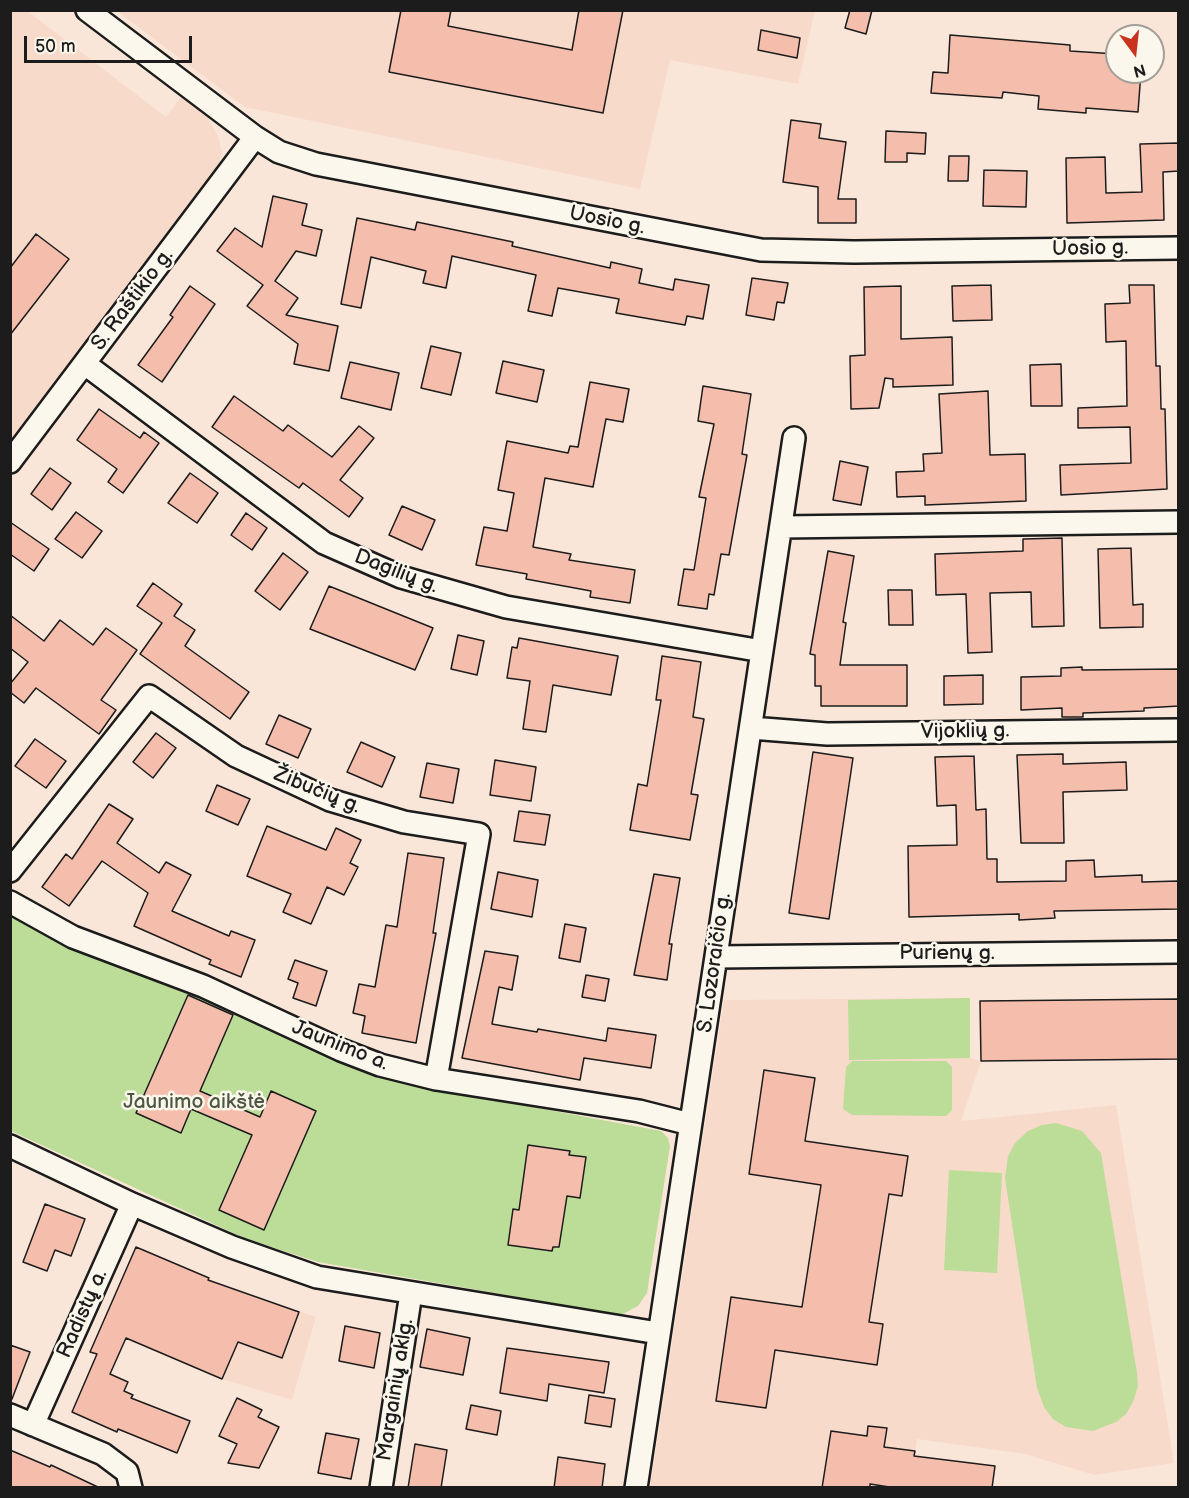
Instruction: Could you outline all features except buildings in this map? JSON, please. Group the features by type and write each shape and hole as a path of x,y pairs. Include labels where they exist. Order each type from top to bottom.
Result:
{"street":[{"name":"Uosio g.","path":"87,10 255,137 279,152 316,164 761,250 831,252 1179,248"},
{"name":"S. Raštikio g.","path":"10,462 255,137"},
{"name":"Dagilių g.","path":"85,364 324,543 401,577 506,606 762,651"},
{"name":"S. Lozoraičio g.","path":"636,1488 794,438"},
{"path":"781,527 1179,522"},
{"name":"Žibučių g.","path":"10,871 149,696 236,756 330,800 404,822 479,834 436,1079"},
{"name":"Vijoklių g.","path":"751,728 827,734 1179,730"},
{"name":"Jaunimo a.","path":"10,902 73,937 203,986 341,1050 380,1065 436,1079 639,1111 690,1124"},
{"name":"Purienų g.","path":"716,957 1179,952"},
{"path":"10,1146 132,1204 232,1247 317,1277 658,1333"},
{"name":"Radistų a.","path":"33,1425 132,1204"},
{"name":"Margainių aklg.","path":"381,1488 411,1293"},
{"path":"10,1415 116,1462 127,1472 131,1488"}],"shaded area":[{"path":"26,10 166,117 182,96 207,116 218,136 222,152 218,168 11,443 10,11"},
{"path":"117,11 815,11 798,84 670,60 640,189 245,107"},
{"path":"970,998 970,1058 981,1061 961,1121 1116,1105 1174,1463 1094,1475 1025,1454 917,1439 910,1487 871,1484 870,1488 650,1488 724,1000"},
{"path":"136,1247 227,1287 316,1317 292,1400 222,1379 126,1338 115,1362 90,1352"}],"green space":[{"name":"Jaunimo aikštė","path":"10,917 431,1088 661,1131 668,1138 670,1146 647,1293 638,1306 621,1315 318,1262 244,1238 11,1131"},
{"path":"970,998 970,1058 849,1060 848,1000"},
{"path":"852,1061 946,1061 952,1067 952,1110 946,1116 852,1115 843,1109 846,1067"},
{"path":"1056,1123 1082,1131 1101,1153 1137,1373 1138,1386 1126,1414 1116,1422 1093,1431 1066,1427 1053,1419 1044,1407 1037,1388 1005,1178 1008,1156 1015,1143 1028,1131 1042,1125"},
{"path":"949,1170 1002,1173 997,1273 944,1270"}]}
